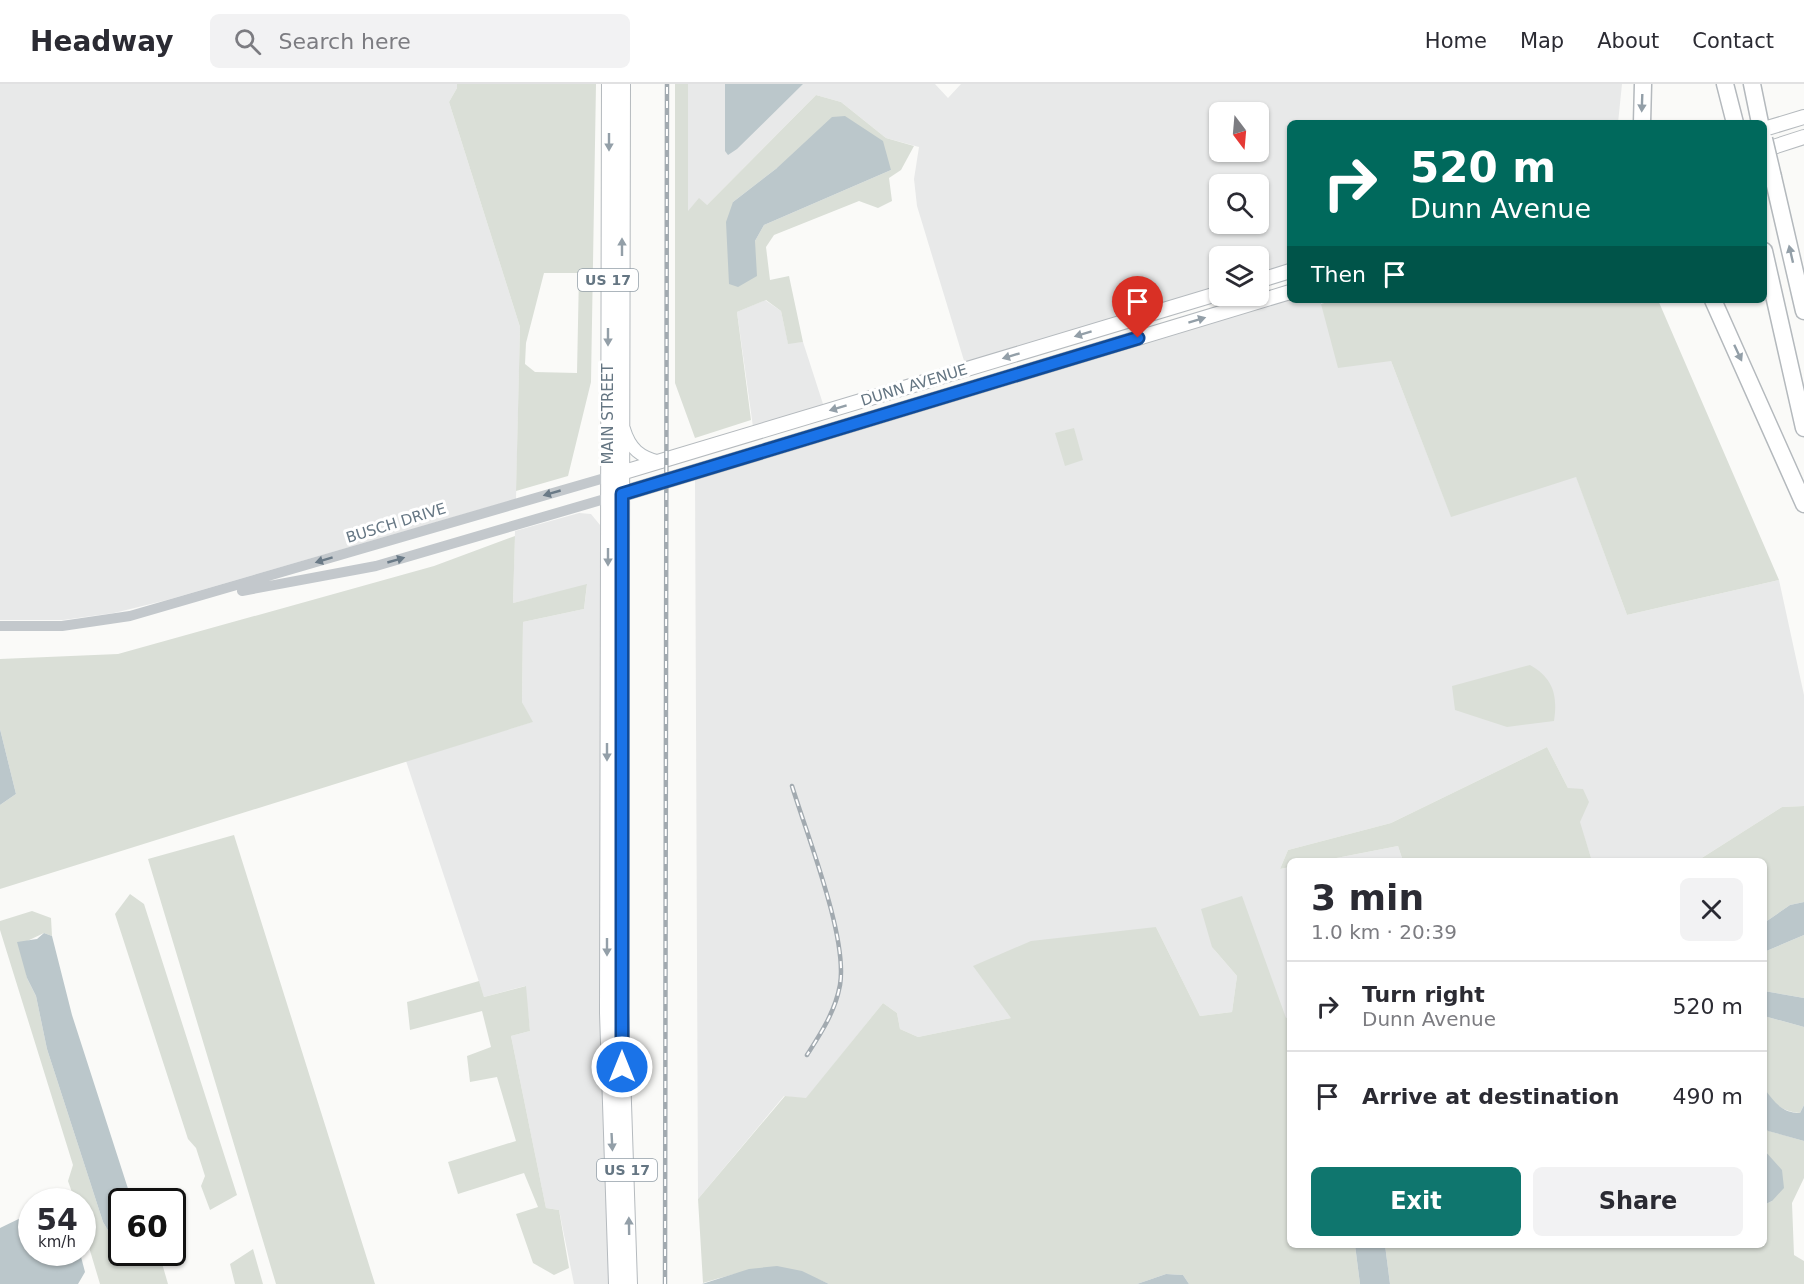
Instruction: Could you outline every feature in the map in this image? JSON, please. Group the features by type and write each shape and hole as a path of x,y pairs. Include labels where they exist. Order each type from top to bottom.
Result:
{"highway":[{"path":"1642,120 1643,84"},
{"path":"1725,84 1734,120"},
{"path":"1752,84 1761,120"},
{"path":"1767,152 1804,311"},
{"path":"1767,264 1804,428"},
{"path":"1714,303 1804,504"}],"main road":[{"name":"MAIN STREET","path":"609,84 615,475 622,494 621,1013 630,1284"},
{"name":"MAIN STREET","path":"616,1284 607,1013 608,498 615,475 622,422 623,84"},
{"path":"1767,121 1804,117"},
{"path":"1767,149 1804,137"},
{"path":"1269,278 1287,272"},
{"name":"DUNN AVENUE","path":"608,498 1287,293"},
{"name":"DUNN AVENUE","path":"615,475 1209,296"},
{"path":"622,422 634,450 647,459 660,462"}],"street":[{"name":"BUSCH DRIVE","path":"0,626 62,626 115,619 194,599 615,475"},
{"name":"BUSCH DRIVE","path":"194,599 376,566 608,498"}],"shaded area":[{"path":"0,84 457,84 449,102 520,327 516,499 167,600 114,613 63,620 0,620"},
{"path":"457,84 596,84 591,382 568,476 516,491 520,327 449,102","holes":["544,273 579,273 577,373 535,372 525,364 526,343"]},
{"path":"675,84 688,84 688,211 699,198 707,205 816,95 841,102 886,138 914,146 901,170 889,178 892,201 878,208 859,201 774,235 766,247 770,280 789,276 803,342 788,344 781,311 766,300 737,312 751,420 695,438 675,383","holes":["777,168 891,170 764,225 755,241 733,202"]},
{"path":"688,84 935,84 948,98 961,84 1622,84 1618,120 1287,120 1287,267 1269,273 1269,246 1209,246 1209,291 965,364 917,206 914,179 919,147 886,138 841,102 816,95 707,205 687,212"},
{"path":"725,84 803,84 737,149 728,155 725,151"},
{"path":"845,116 883,141 891,170 764,225 755,241 757,276 738,287 729,284 726,222 733,202 777,168 832,117"},
{"path":"1287,298 1287,303 1321,303 1391,361 1451,516 1576,476 1627,615 1779,580 1804,695 1804,806 1782,807 1702,858 1591,858 1568,788 1547,747 1391,823 1288,850 1280,869 1287,868 1287,1018 1212,947 1237,976 1232,1012 1200,1016 1156,927 1011,1018 918,1037 900,1029 897,1013 883,1003 806,1099 784,1096 698,1199 695,478 1260,306 1269,306 1269,303"},
{"path":"765,300 781,311 788,343 803,342 824,407 753,427 737,312"},
{"path":"1659,303 1779,580 1627,615 1576,477 1451,517 1391,361 1338,368 1321,304"},
{"path":"1074,428 1083,460 1065,466 1055,433"},
{"path":"579,513 591,514 600,525 609,1284 574,1284 559,1210 546,1208 511,1036 530,1031 525,986 484,997 406,761 532,722 522,702 523,622 584,609 587,585 513,603 515,531"},
{"path":"515,536 513,603 587,584 584,609 523,622 522,702 533,722 0,889 0,805 16,794 0,729 0,659 118,654 434,566"},
{"path":"1530,665 1544,676 1552,688 1555,703 1554,721 1507,727 1455,710 1452,686"},
{"path":"0,729 16,794 0,805"},
{"path":"1547,747 1568,788 1583,789 1589,802 1580,822 1591,858 1402,858 1398,846 1336,858 1287,858 1287,868 1280,869 1288,850 1391,823"},
{"path":"1804,806 1804,902 1790,905 1767,921 1767,858 1702,858 1782,807"},
{"path":"234,835 375,1284 276,1284 148,859"},
{"path":"1398,846 1402,858 1336,858"},
{"path":"130,894 144,904 237,1195 210,1210 201,1186 205,1176 196,1148 188,1139 115,914"},
{"path":"1242,896 1287,1018 1287,1248 1355,1248 1360,1284 1189,1284 1183,1275 1166,1274 1137,1284 829,1284 796,1272 766,1269 703,1283 698,1199 785,1096 806,1098 883,1003 897,1013 900,1029 918,1037 1011,1018 973,966 1031,941 1156,927 1200,1016 1232,1012 1237,976 1212,947 1201,909"},
{"path":"1804,902 1804,935 1767,951 1767,921 1790,905"},
{"path":"32,911 51,918 52,936 44,933 23,943 27,978 36,996 47,1049 92,1188 70,1188 68,1181 73,1165 0,930 0,921"},
{"path":"44,933 52,936 72,1015 128,1188 108,1188 108,1230 96,1200 96,1188 92,1188 47,1049 36,996 27,978 17,942 37,939"},
{"path":"1804,935 1804,998 1767,992 1767,951"},
{"path":"479,981 484,997 526,986 530,1031 511,1036 546,1208 559,1210 569,1268 554,1275 533,1263 516,1214 538,1207 524,1173 458,1194 448,1162 516,1141 497,1077 470,1082 467,1056 491,1047 482,1011 410,1030 407,1002"},
{"path":"1767,992 1804,998 1804,1027 1767,1017"},
{"path":"1767,1017 1804,1027 1804,1105 1800,1113 1789,1111 1767,1094"},
{"path":"1767,1092 1775,1102 1788,1111 1800,1113 1804,1105 1804,1141 1768,1131"},
{"path":"1767,1129 1804,1141 1804,1178 1792,1203 1794,1255 1804,1261 1804,1284 1390,1284 1385,1248 1767,1248 1767,1204 1772,1201"},
{"path":"1767,1153 1782,1170 1784,1188 1767,1204"},
{"path":"96,1200 108,1230 108,1266 163,1266 168,1284 100,1284 95,1266"},
{"path":"18,1219 18,1266 83,1266 85,1272 78,1284 0,1284 0,1228"},
{"path":"1355,1248 1385,1248 1390,1284 1360,1284"},
{"path":"253,1249 263,1284 235,1284 230,1264"},
{"path":"777,1266 802,1271 829,1284 702,1284 749,1269"},
{"path":"1166,1274 1183,1275 1189,1284 1137,1284"}],"railway":[{"path":"665,1284 667,84"},
{"path":"792,786 825,886 838,941 841,965 840,985 835,1004 807,1055"}],"route":[{"path":"622,1067 622,494 1138,338"}]}
